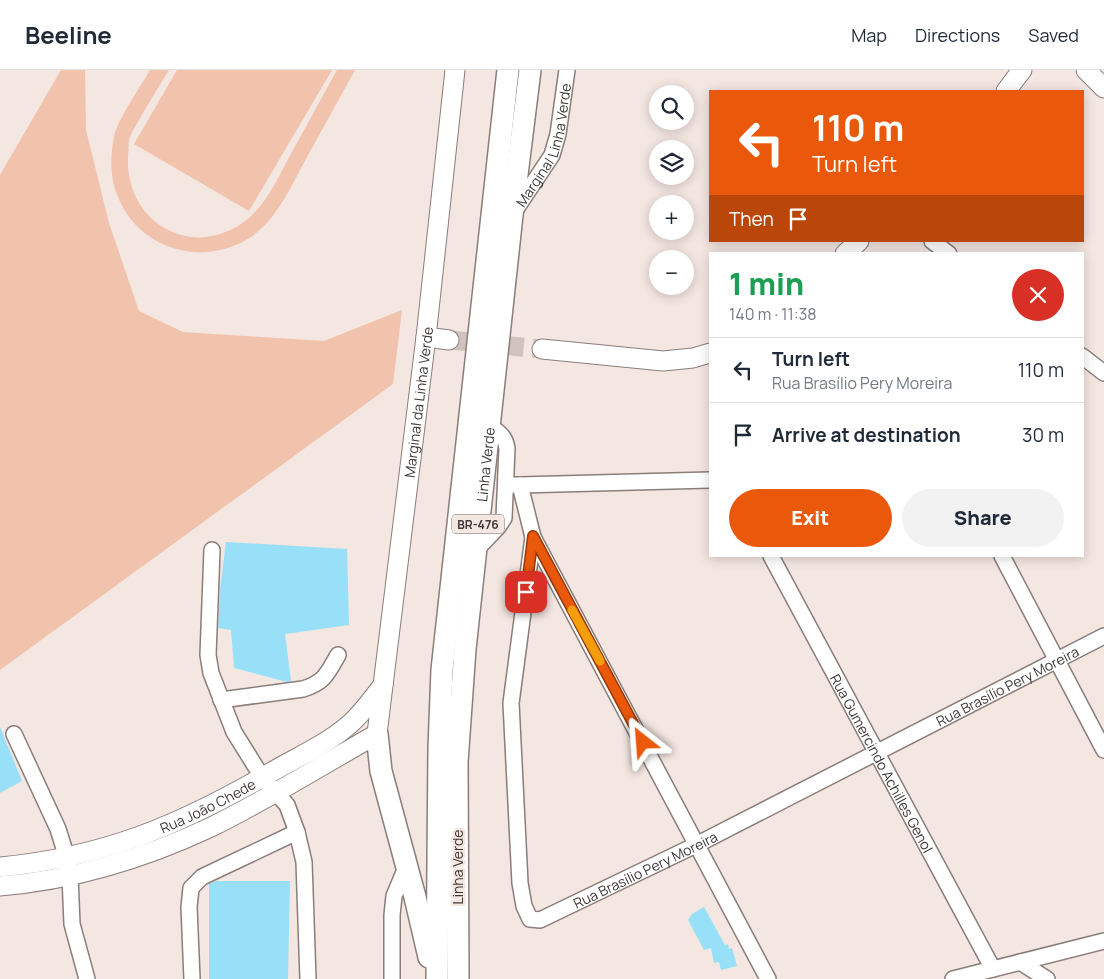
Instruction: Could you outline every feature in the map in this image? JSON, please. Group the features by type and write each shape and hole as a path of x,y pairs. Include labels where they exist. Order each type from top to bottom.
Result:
{"highway":[{"name":"Linha Verde","path":"437,979 439,748 443,662 508,70"},
{"name":"Linha Verde","path":"458,979 457,762 465,649 512,216 530,70"},
{"path":"377,734 381,771 407,865 433,979"}],"main road":[{"name":"Marginal da Linha Verde","path":"377,734 426,337 455,70"},
{"path":"1007,90 1022,70"},
{"path":"1086,70 1104,88"},
{"path":"847,252 858,242"},
{"path":"426,337 449,340"},
{"path":"542,349 664,361 693,358 709,353"},
{"name":"Rua João Chede","path":"0,886 68,867 173,824 208,807 327,740 350,724 384,684"},
{"name":"Rua João Chede","path":"0,867 68,867 124,862 155,851 212,826 377,734"}],"street":[{"name":"Marginal Linha Verde","path":"512,216 552,155 558,134 567,70"},
{"path":"933,242 946,252"},
{"path":"1084,358 1104,373"},
{"path":"489,426 502,434 506,440 513,485 533,536 768,979"},
{"path":"513,485 709,480"},
{"path":"476,550 504,518 513,485"},
{"name":"Rua Brasílio Pery Moreira","path":"533,536 511,703 520,882 524,906 530,919 540,920 698,844 1104,636"},
{"path":"212,550 208,655 211,673 234,732 262,777 288,805 297,832 304,862 308,979"},
{"name":"Rua Gumercindo Achilles Genol","path":"772,557 993,969"},
{"path":"1003,557 1104,750"},
{"path":"221,700 313,686 324,679 338,656"},
{"path":"14,734 58,829 68,867 72,924 87,979"},
{"path":"192,979 189,907 191,888 202,876 297,832"},
{"path":"392,979 392,915 394,896 407,865"},
{"path":"953,979 1104,941"},
{"path":"1020,962 1047,979"}],"shaded area":[{"path":"61,70 85,70 86,130 109,223 139,311 183,332 324,341 402,310 393,384 0,670 0,175"},
{"path":"150,70 169,70 130,136 128,155 129,178 136,198 147,214 162,227 180,235 200,237 220,234 241,224 258,209 277,180 337,70 355,70 290,189 269,220 251,237 233,246 213,251 194,252 175,248 157,241 141,230 128,215 113,183 111,160 116,130"},
{"path":"177,70 332,70 249,211 134,144"}],"building":[{"path":"226,542 347,549 349,625 285,634 291,681 287,682 234,668 231,630 218,628 220,590"},
{"path":"0,727 22,781 0,793"},
{"path":"216,881 290,881 288,979 209,979 209,884"},
{"path":"704,907 725,945 728,944 729,949 732,948 737,966 721,970 719,962 714,963 711,948 704,950 688,920 692,914"}],"tunnel":[{"path":"449,340 542,349"}],"slow traffic":[{"path":"572,610 600,661"}],"route":[{"path":"526,592 533,536 643,742"}]}
